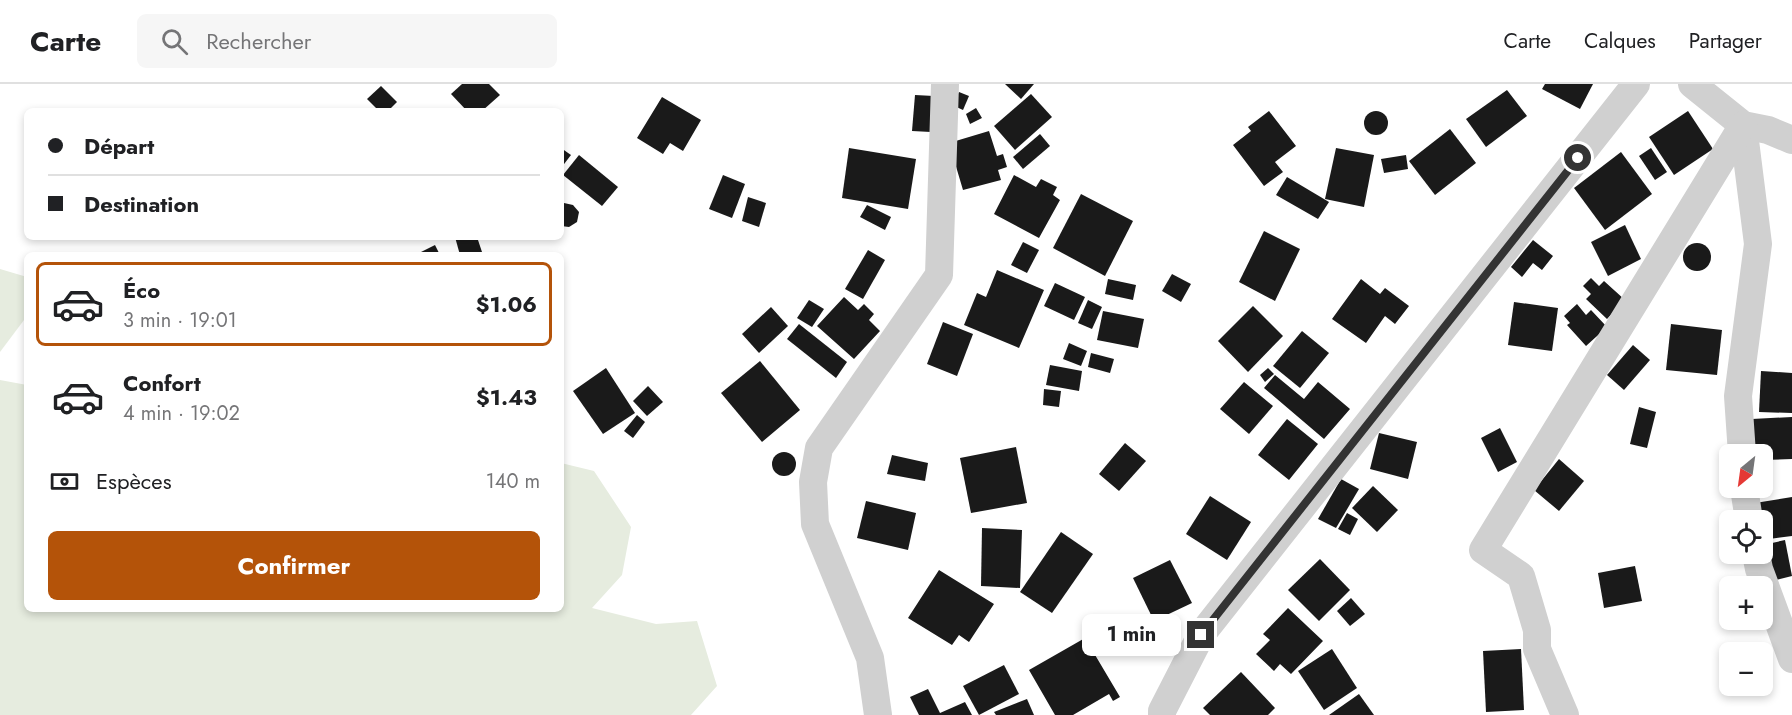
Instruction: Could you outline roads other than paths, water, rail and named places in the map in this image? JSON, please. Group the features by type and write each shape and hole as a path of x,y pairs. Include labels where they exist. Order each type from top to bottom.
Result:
{"street":[{"path":"878,715 870,658 815,524 813,482 819,448 939,275 945,84"},
{"path":"1162,715 1201,635 1636,84"},
{"path":"1692,84 1743,125 1768,130 1792,140"},
{"path":"1741,444 1738,396 1758,244 1743,125"},
{"path":"1565,715 1537,650 1537,630 1521,576 1483,550 1743,125"},
{"path":"1758,564 1792,659"}]}
